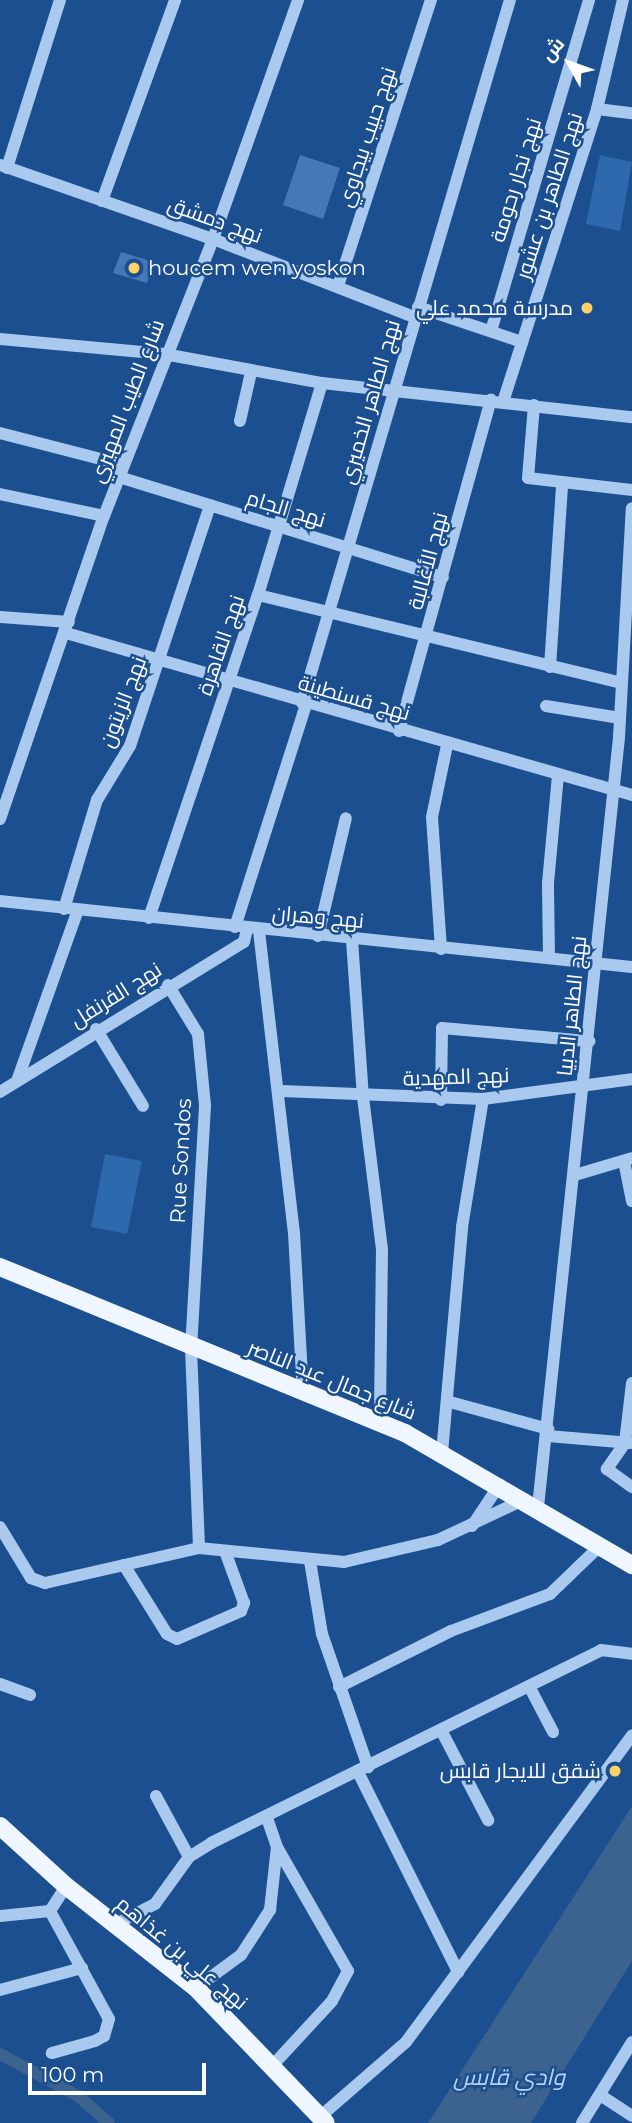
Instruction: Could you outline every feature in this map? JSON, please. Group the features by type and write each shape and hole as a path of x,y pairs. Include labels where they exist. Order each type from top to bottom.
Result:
{"main road":[{"name":"شارع جمال عبد الناصر","path":"0,1267 303,1394 380,1423 442,1452 532,1503 632,1565"},
{"name":"نهج علي بن غذاهم","path":"0,1826 66,1886 196,1988 324,2119"}],"street":[{"path":"3,166 61,0"},
{"path":"102,201 175,0"},
{"name":"شارع الطيب المهيري","path":"0,819 3,800 67,627 104,516 164,354 213,239 298,0"},
{"name":"نهج حبيب بيجاوي","path":"338,286 431,0"},
{"name":"نهج الطاهر الخميري","path":"247,929 329,613 510,0"},
{"name":"نهج نجار رحومة","path":"491,331 589,0"},
{"name":"نهج الطاهر بن عشور","path":"497,401 522,342 597,109 623,0"},
{"path":"597,109 632,113"},
{"name":"نهج دمشق","path":"3,166 338,286 416,312 491,331 522,342"},
{"path":"0,339 164,354 322,383 632,417"},
{"path":"240,421 251,372"},
{"name":"نهج القاهرة","path":"149,918 258,595 322,383"},
{"name":"نهج الأغالبة","path":"399,731 497,401"},
{"path":"534,405 527,476 562,486 632,489"},
{"name":"نهج الجام","path":"0,433 121,471 210,505 443,577"},
{"path":"550,667 562,486"},
{"path":"0,495 104,516"},
{"name":"نهج الزيتون","path":"17,1081 71,909 97,800 130,746 210,505"},
{"name":"نهج الطاهر الدبيا","path":"532,1503 548,1432 625,687 632,508"},
{"path":"258,595 625,687"},
{"name":"نهج قسنطينة","path":"0,617 67,627 160,661 447,745 632,795"},
{"path":"546,706 620,718"},
{"path":"441,949 432,817 447,745"},
{"path":"549,958 548,883 558,776"},
{"path":"318,936 346,818"},
{"name":"نهج وهران","path":"0,901 352,940 632,967"},
{"path":"247,929 281,1091 303,1394"},
{"name":"نهج القرنفل","path":"0,1092 96,1029 244,942 247,929"},
{"path":"352,940 363,1097 382,1249 380,1423"},
{"name":"Rue Sondos","path":"168,985 198,1034 205,1106 191,1348 198,1548"},
{"path":"441,1100 442,1028 589,1041"},
{"path":"96,1029 143,1107"},
{"name":"نهج المهدية","path":"281,1091 441,1100 584,1087 632,1079"},
{"path":"442,1452 450,1402 462,1227 483,1098"},
{"path":"575,1175 628,1160 632,1201"},
{"path":"632,1383 628,1443 607,1469 632,1486"},
{"path":"450,1402 548,1432 628,1443"},
{"path":"469,1528 500,1484"},
{"path":"0,1527 32,1578 45,1583 198,1548 310,1561 391,1553 469,1528 532,1503"},
{"path":"339,1687 451,1631 550,1594 601,1545"},
{"path":"124,1565 167,1634 177,1639 243,1607 225,1551"},
{"path":"310,1561 313,1597 363,1770 458,1972"},
{"path":"116,1924 155,1903 189,1857 601,1650 632,1654"},
{"path":"0,1684 30,1695"},
{"path":"529,1686 553,1732"},
{"path":"441,1730 488,1820"},
{"path":"324,2119 406,2042 632,1735"},
{"path":"156,1796 189,1857"},
{"path":"268,1818 277,1847 348,1971 332,2001 273,2065"},
{"path":"196,1988 240,1955 260,1928 275,1893 277,1847"},
{"path":"50,1911 66,1886"},
{"path":"0,1916 50,1911"},
{"path":"50,1911 110,2019 109,2028 95,2041 52,2053"},
{"path":"0,1990 82,1968"},
{"path":"582,2123 630,2048"},
{"path":"600,2095 632,2116"}],"shaded area":[{"path":"600,155 632,162 620,231 586,224"},
{"path":"105,1154 142,1161 127,1234 91,1227"}],"water":[{"name":"وادي قابس","path":"632,1806 632,1961 531,2123 428,2123"}],"building":[{"path":"300,155 340,168 323,219 283,205"},
{"name":"houcem wen yoskon","path":"121,252 154,262 147,283 113,273"}],"waterway":[{"path":"0,2054 78,2096 109,2123"}],"place":[{"name":"houcem wen yoskon","path":"134,268"},
{"name":"مدرسة محمد علي","path":"587,308"},
{"name":"شقق للايجار قابس","path":"615,1771"}]}
